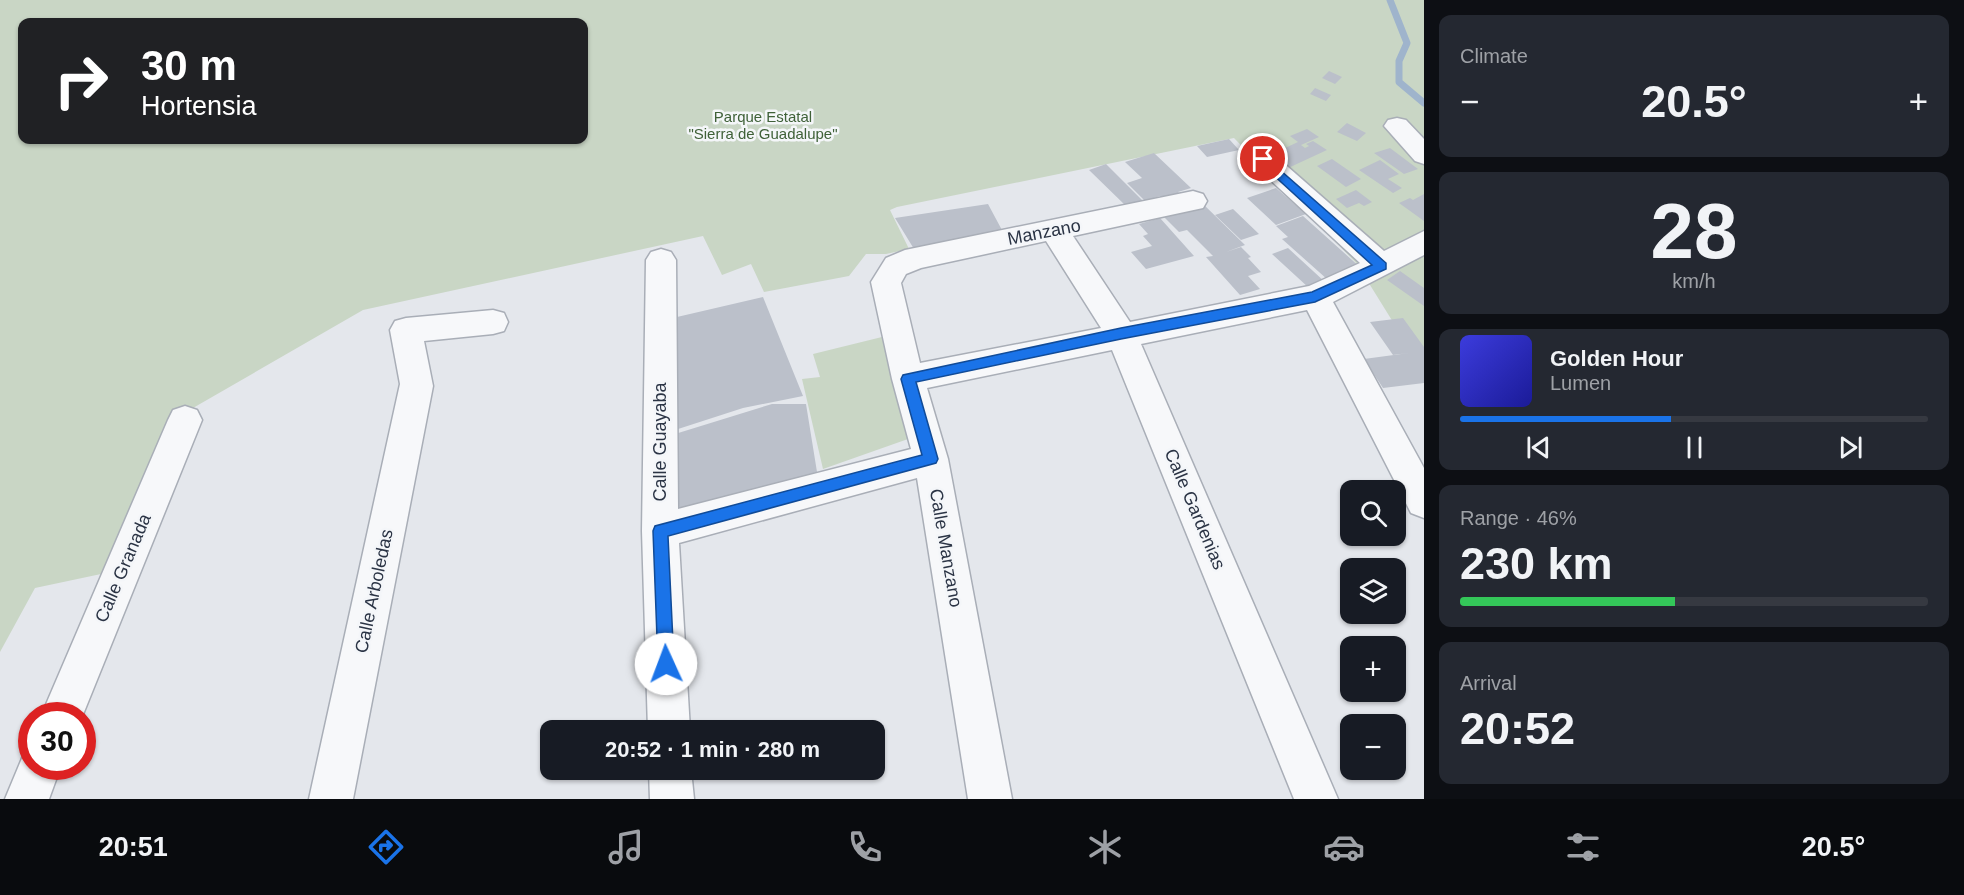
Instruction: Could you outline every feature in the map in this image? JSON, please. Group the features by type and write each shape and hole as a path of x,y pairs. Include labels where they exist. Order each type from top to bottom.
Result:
{"street":[{"path":"1397,126 1424,155"},
{"path":"1263,159 1382,266"},
{"name":"Manzano","path":"896,266 915,258 1193,201"},
{"name":"Calle Gardenias","path":"1054,230 1121,333 1316,799"},
{"path":"908,379 1121,333 1315,297 1382,266 1424,242"},
{"name":"Calle Guayaba","path":"661,260 660,531 669,720"},
{"name":"Calle Manzano","path":"896,266 886,282 908,379 931,459 990,799"},
{"path":"1315,297 1424,502"},
{"name":"Calle Arboledas","path":"331,799 417,384 406,330 493,322"},
{"name":"Calle Granada","path":"68,702 185,420"},
{"path":"660,531 931,459"},
{"path":"27,799 34,780"},
{"path":"671,780 672,799"}],"green space":[{"name":"Parque Estatal \"Sierra de Guadalupe\"","path":"0,0 1424,0 1424,372 1357,264 1234,138 897,207 890,210 909,249 886,254 866,254 849,276 764,292 751,264 722,275 703,236 363,310 186,412 157,446 101,574 35,588 0,652"},
{"path":"886,336 908,439 823,469 802,379 820,377 813,354"}],"building":[{"path":"1329,71 1342,77 1335,84 1322,78"},
{"path":"1315,88 1331,95 1326,101 1310,94"},
{"path":"1347,123 1366,133 1357,141 1337,132"},
{"path":"1307,129 1319,137 1301,145 1305,148 1309,146 1306,144 1313,141 1327,150 1286,169 1268,156 1298,142 1290,136"},
{"path":"1229,139 1239,150 1207,157 1197,146"},
{"path":"1390,148 1418,169 1404,174 1374,153"},
{"path":"1154,153 1191,188 1178,192 1182,196 1166,202 1160,196 1145,201 1127,183 1142,178 1125,162"},
{"path":"1332,159 1361,179 1346,187 1317,166"},
{"path":"1380,160 1399,174 1388,179 1402,188 1393,193 1359,170"},
{"path":"1106,164 1144,202 1127,207 1089,170"},
{"path":"1276,188 1306,214 1276,225 1247,198"},
{"path":"1356,190 1372,202 1364,206 1359,203 1347,208 1336,199"},
{"path":"1424,194 1424,221 1399,203 1410,198 1413,200"},
{"path":"1201,202 1245,245 1226,252 1241,247 1251,257 1248,258 1261,272 1248,276 1260,289 1240,295 1206,257 1213,256 1187,230 1179,232 1162,215"},
{"path":"988,204 1003,232 914,249 895,218"},
{"path":"1233,209 1259,234 1241,240 1215,215"},
{"path":"1303,216 1361,268 1328,280 1282,239 1288,237 1276,226"},
{"path":"1160,218 1194,256 1146,269 1131,252 1152,246 1143,236 1148,234 1139,224"},
{"path":"1288,248 1325,282 1309,288 1272,254"},
{"path":"1400,271 1424,288 1424,306 1387,280"},
{"path":"763,297 803,396 743,408 675,430 677,317"},
{"path":"1403,318 1424,347 1424,383 1383,388 1364,359 1416,352 1393,355 1370,322"},
{"path":"772,404 806,404 817,472 671,517 675,434"}],"waterway":[{"path":"1390,0 1407,43 1399,61 1399,82 1424,103"}],"route":[{"path":"666,664 660,531 931,459 908,379 1121,333 1315,297 1382,266 1263,159"}]}
